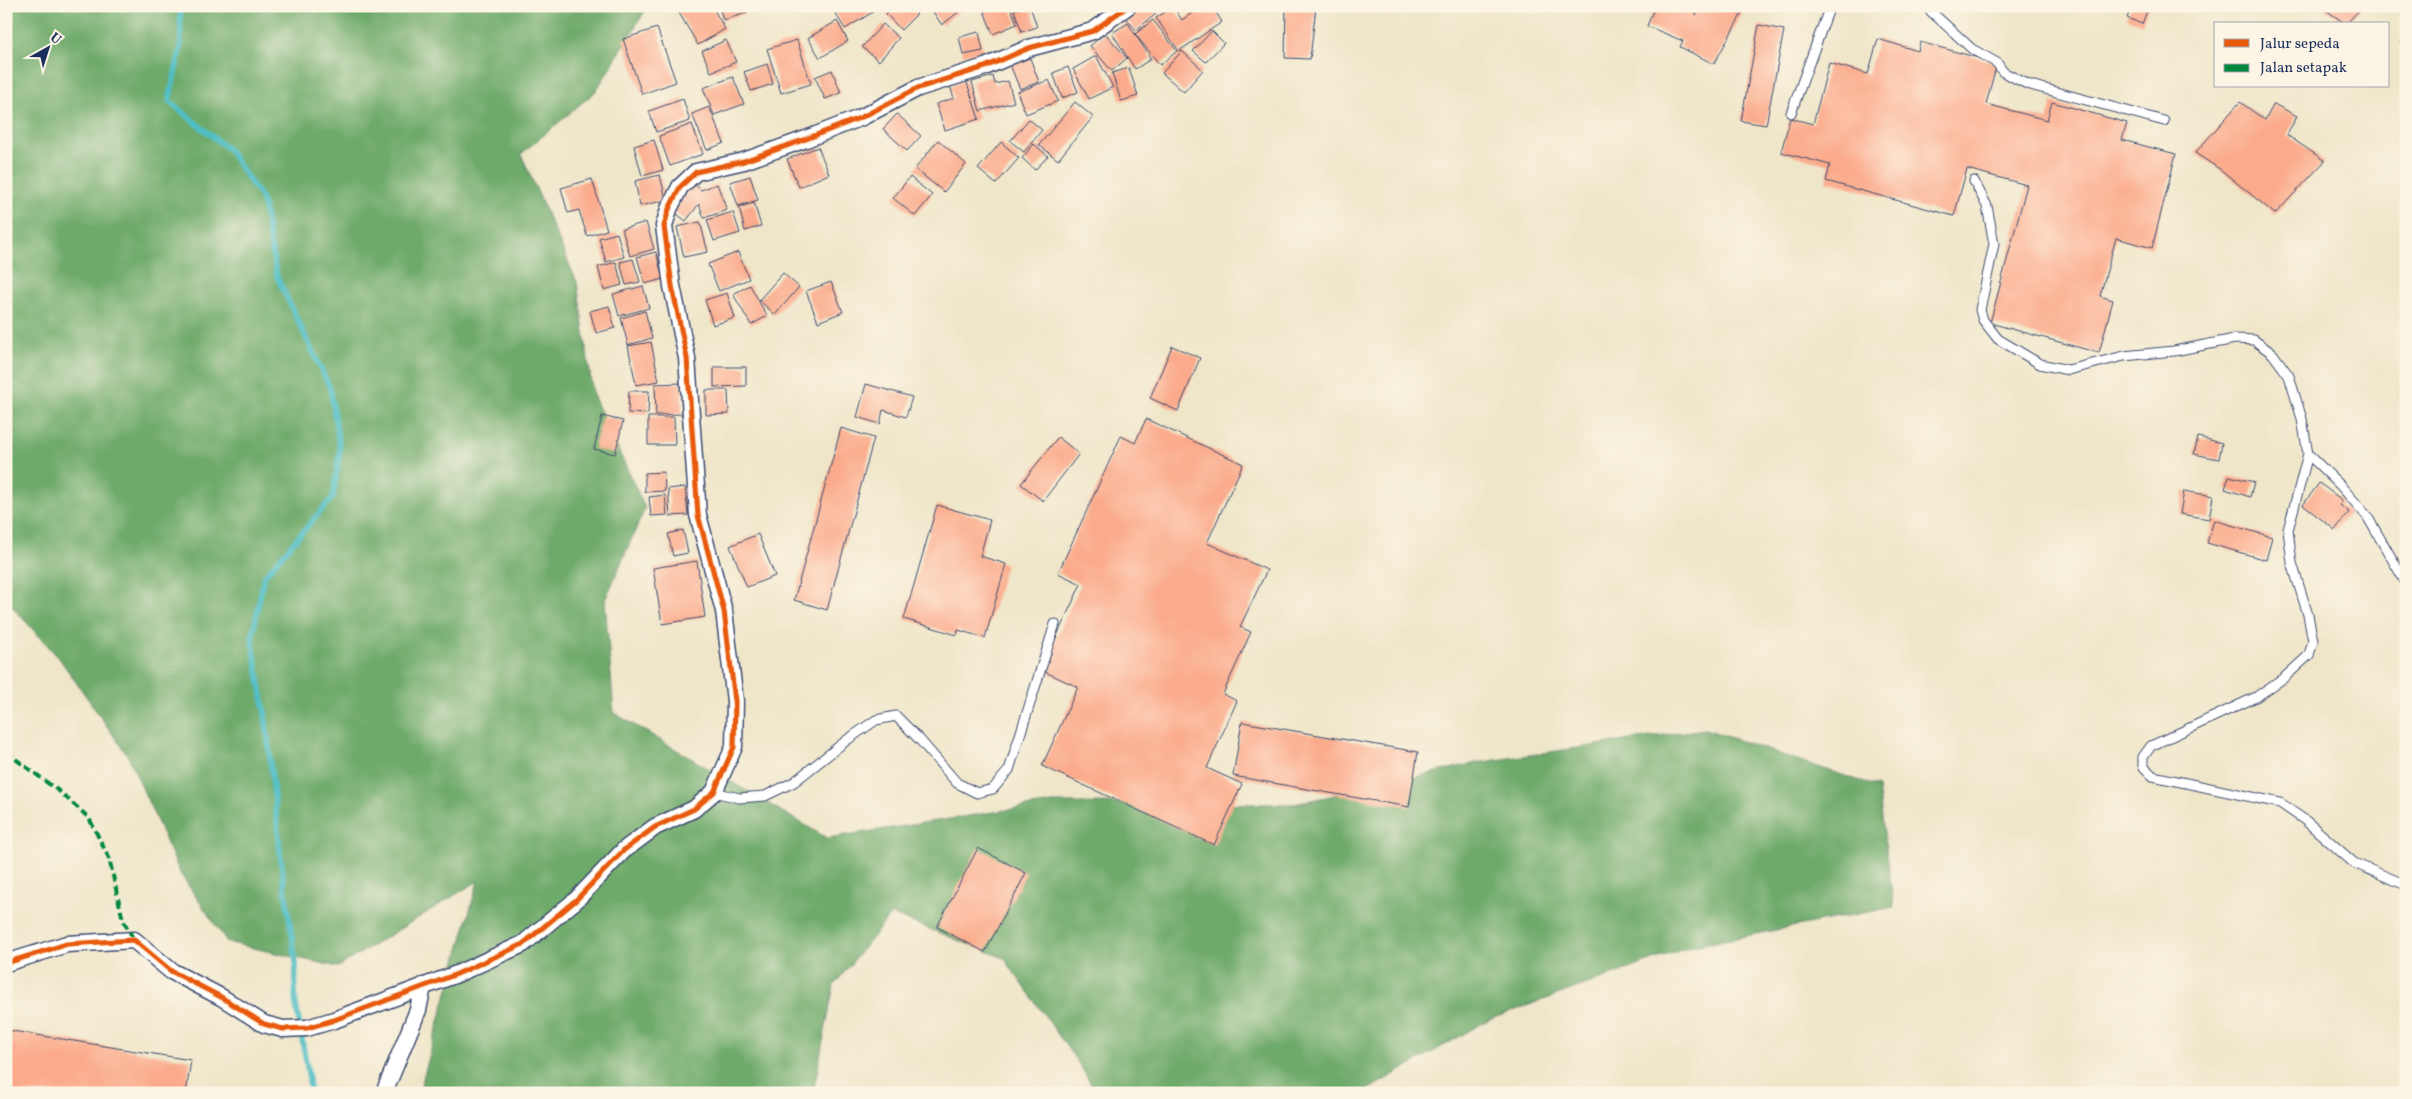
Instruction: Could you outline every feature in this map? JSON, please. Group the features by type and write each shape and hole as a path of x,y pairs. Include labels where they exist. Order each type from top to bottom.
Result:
{"street":[{"path":"6,963 67,944 134,940 170,971 221,997 264,1024 283,1030 307,1028 334,1020 457,974 523,944 576,900 624,850 655,827 694,809 714,792 734,746 735,701 724,611 698,515 687,358 672,286 664,226 668,209 680,187 696,172 744,161 806,140 862,117 918,88 985,66 1029,48 1093,31 1128,6"},
{"path":"384,1093 418,1010 423,986"}],"lane":[{"path":"1791,113 1830,6"},
{"path":"1925,6 1972,49 1997,63 2003,72 2027,84 2164,121"},
{"path":"1974,181 1987,206 1994,244 1980,310 1983,320 1998,339 2040,364 2068,370 2124,356 2174,352 2235,339 2254,340 2273,354 2289,376 2302,419 2308,454 2288,530 2292,563 2308,615 2313,641 2309,654 2285,677 2256,697 2151,746 2143,757 2143,766 2153,776 2280,803 2306,821 2354,863 2406,885"},
{"path":"2308,454 2340,485 2367,516 2406,583"},
{"path":"714,792 739,798 765,796 794,782 847,740 876,720 896,716 920,740 957,783 977,793 993,789 1009,770 1055,624"}],"green space":[{"path":"6,6 648,6 596,91 521,154 577,282 593,395 645,508 605,600 614,713 827,838 1052,803 1295,804 1476,763 1705,729 1878,787 1894,907 1689,947 1488,1020 1362,1093 1096,1093 1081,1067 1004,958 891,914 834,985 813,1093 419,1093 478,881 338,967 227,942 181,875 128,756 59,658 6,600"}],"building":[{"path":"675,6 712,6 725,29 698,45"},
{"path":"719,6 746,6 747,13 723,20"},
{"path":"831,6 869,6 873,12 845,29"},
{"path":"894,6 909,6 917,14 901,30 886,14"},
{"path":"929,6 966,6 942,25"},
{"path":"982,6 1010,6 1017,24 993,34"},
{"path":"1030,6 1037,27 1022,32 1014,10"},
{"path":"1138,6 1149,6 1156,14 1136,30 1125,17"},
{"path":"1202,6 1212,6 1222,22 1179,51 1156,18 1173,7 1182,20"},
{"path":"1286,6 1316,6 1310,59 1285,58"},
{"path":"1655,6 1699,6 1696,15 1701,6 1746,6 1714,64 1680,47 1683,41 1647,26"},
{"path":"2132,6 2149,6 2142,24 2127,18"},
{"path":"2320,6 2363,6 2348,22 2343,22"},
{"path":"1153,20 1177,51 1160,65 1135,34"},
{"path":"837,21 848,41 820,58 808,38"},
{"path":"1128,23 1151,59 1135,69 1112,33"},
{"path":"883,24 899,38 879,61 862,47"},
{"path":"1759,25 1784,30 1766,125 1741,121"},
{"path":"657,28 676,82 642,94 623,39"},
{"path":"1212,31 1224,43 1206,62 1193,51"},
{"path":"979,32 983,51 963,55 959,37"},
{"path":"1105,33 1127,58 1112,71 1090,46"},
{"path":"2406,34 2406,45 2401,43"},
{"path":"1878,39 1918,51 1920,42 1997,63 1986,104 2047,120 2052,102 2127,123 2122,140 2176,154 2152,248 2116,238 2100,296 2113,300 2099,353 1990,323 2027,185 1967,169 1954,216 1826,181 1830,165 1781,152 1790,118 1813,124 1829,63 1868,74"},
{"path":"726,40 736,62 711,72 702,51"},
{"path":"797,40 811,84 781,93 767,49"},
{"path":"1182,51 1203,70 1184,92 1162,73"},
{"path":"1096,56 1113,87 1089,99 1073,69"},
{"path":"1030,58 1039,82 1020,89 1010,65"},
{"path":"767,64 773,84 751,91 744,72"},
{"path":"1068,67 1078,92 1062,98 1053,73"},
{"path":"1129,68 1138,96 1121,101 1112,73"},
{"path":"832,70 841,93 825,99 815,77"},
{"path":"993,76 995,84 1008,81 1014,102 980,111 972,82"},
{"path":"733,77 744,104 714,115 703,88"},
{"path":"966,80 979,119 945,130 936,104 954,98 950,86"},
{"path":"1049,80 1058,101 1026,114 1017,92"},
{"path":"683,99 690,121 656,132 649,111"},
{"path":"1075,102 1093,117 1058,160 1039,145"},
{"path":"2240,102 2265,120 2274,104 2297,116 2287,135 2325,161 2275,214 2221,170 2195,153"},
{"path":"709,107 724,143 707,150 692,114"},
{"path":"897,114 921,136 907,151 883,129"},
{"path":"1029,119 1042,130 1024,152 1010,141"},
{"path":"692,124 703,154 670,166 659,136"},
{"path":"654,140 663,170 642,176 634,146"},
{"path":"938,140 966,164 944,192 915,169"},
{"path":"1001,142 1019,158 996,184 978,169"},
{"path":"1034,144 1048,156 1035,170 1022,158"},
{"path":"818,147 829,174 799,187 787,159"},
{"path":"660,175 666,200 640,206 635,181"},
{"path":"750,176 758,200 738,206 730,182"},
{"path":"910,177 932,195 915,216 893,198"},
{"path":"592,179 607,230 587,236 579,210 568,213 561,188"},
{"path":"694,184 701,190 717,184 727,210 704,218 699,204 686,221 673,211"},
{"path":"754,203 761,226 745,231 739,207"},
{"path":"733,212 740,233 714,241 707,220"},
{"path":"646,222 654,249 630,256 622,229"},
{"path":"700,222 708,252 684,257 677,227"},
{"path":"617,233 624,257 606,262 599,238"},
{"path":"656,252 663,279 645,284 637,257"},
{"path":"738,252 749,279 719,291 708,264"},
{"path":"633,259 640,282 626,285 620,262"},
{"path":"616,262 622,285 604,290 598,267"},
{"path":"783,273 799,287 775,315 759,300"},
{"path":"831,282 843,312 818,322 806,291"},
{"path":"750,285 767,316 751,325 733,294"},
{"path":"643,286 649,308 619,316 613,294"},
{"path":"727,293 735,318 713,325 705,300"},
{"path":"609,306 615,328 596,333 590,311"},
{"path":"645,311 652,338 628,345 621,318"},
{"path":"651,342 659,381 636,385 628,346"},
{"path":"1172,346 1200,358 1178,411 1150,398"},
{"path":"714,367 746,367 746,386 714,387"},
{"path":"682,383 682,414 656,415 655,384"},
{"path":"866,384 912,397 906,417 883,410 880,424 857,417"},
{"path":"706,390 728,390 729,414 706,415"},
{"path":"629,391 649,391 648,414 628,413"},
{"path":"602,416 623,421 615,454 594,449"},
{"path":"648,417 674,417 675,445 648,445"},
{"path":"1146,419 1243,464 1207,543 1267,570 1240,627 1251,632 1223,694 1237,701 1207,768 1242,784 1214,845 1042,766 1078,687 1041,670 1081,584 1058,573 1121,436 1135,443"},
{"path":"841,428 874,438 827,610 794,600"},
{"path":"1058,437 1079,454 1043,501 1021,484"},
{"path":"2198,437 2222,443 2219,459 2194,454"},
{"path":"664,472 665,491 645,492 645,473"},
{"path":"2229,476 2254,482 2250,497 2225,489"},
{"path":"2319,483 2342,500 2340,505 2349,512 2335,530 2303,505"},
{"path":"685,487 688,515 670,516 668,489"},
{"path":"2184,491 2213,496 2209,519 2180,514"},
{"path":"665,495 667,515 651,516 649,497"},
{"path":"937,505 990,520 980,556 1006,564 985,638 958,630 957,635 904,619"},
{"path":"2214,520 2272,537 2266,560 2207,543"},
{"path":"683,530 688,553 673,556 668,534"},
{"path":"758,534 775,576 747,587 730,546"},
{"path":"697,561 705,617 662,624 653,568"},
{"path":"1242,722 1418,752 1409,807 1233,776"},
{"path":"978,848 1026,873 985,952 937,927"},
{"path":"6,1030 191,1060 186,1093 6,1093"}],"waterway":[{"path":"180,6 181,46 169,101 228,149 262,199 277,277 330,388 340,450 333,497 264,576 252,639 265,713 283,877 296,963 295,999 310,1093"}],"marked path":[{"path":"6,752 60,792 89,818 109,858 123,920 134,940"}],"cycle path":[{"path":"6,963 67,944 134,940 171,971 221,997 264,1024 283,1029 307,1028 334,1020 457,974 523,944 576,900 624,850 655,827 694,809 714,792 734,747 735,701 724,611 698,515 687,358 672,286 664,226 669,209 680,187 696,172 744,161 806,139 862,117 918,88 985,67 1029,48 1093,31 1128,6"}]}
